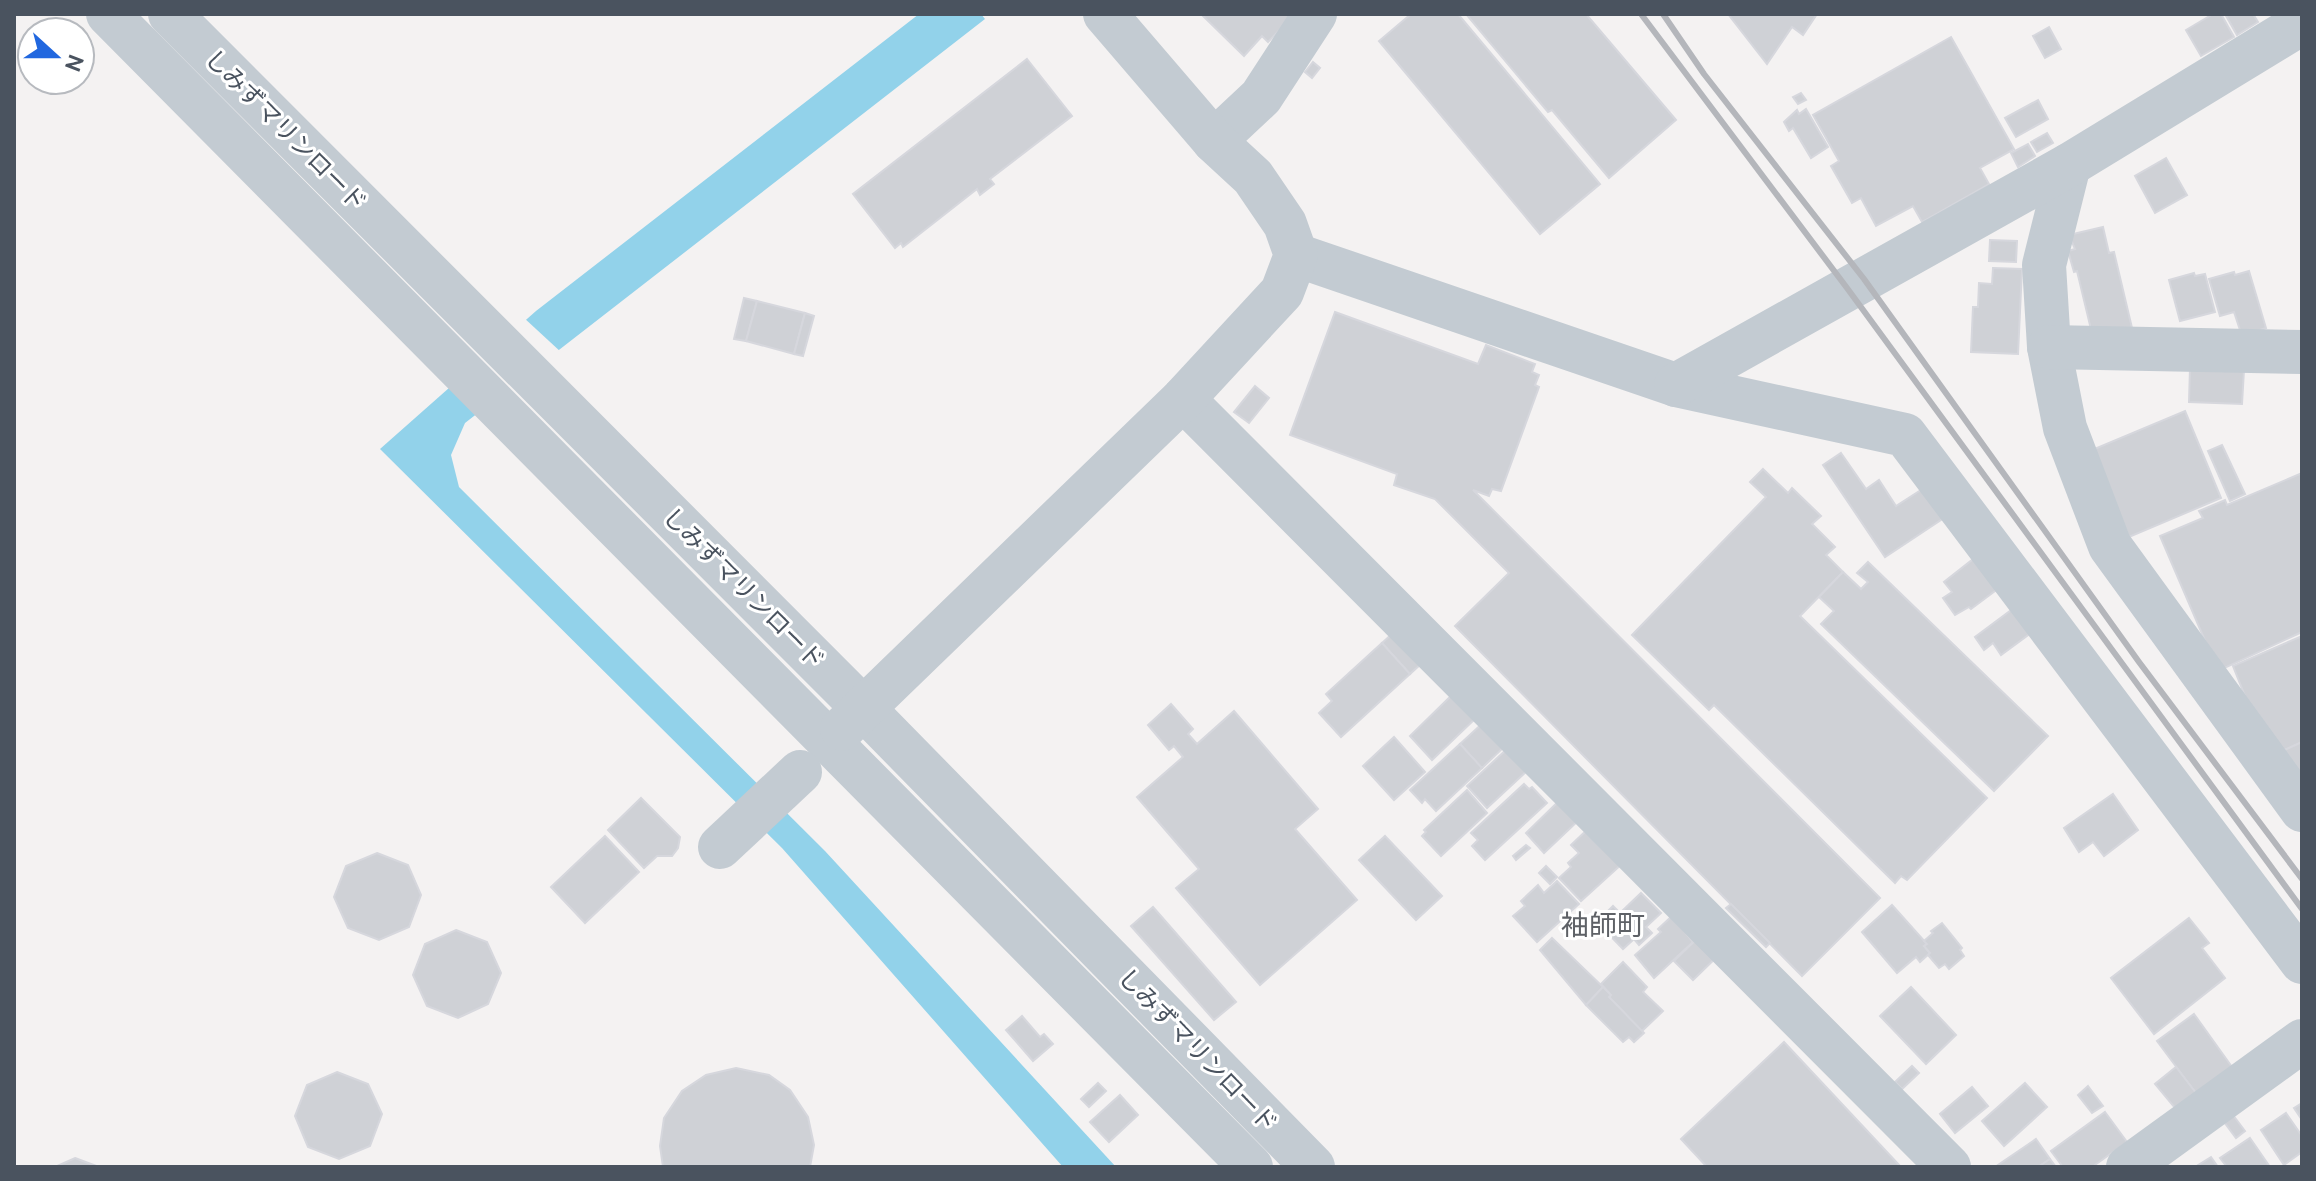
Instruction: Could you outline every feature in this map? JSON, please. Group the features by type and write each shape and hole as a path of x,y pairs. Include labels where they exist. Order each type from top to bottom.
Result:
{"street":[{"name":"しみずマリンロード","path":"108,14 513,423 814,757 1251,1167"},
{"name":"しみずマリンロード","path":"170,14 863,708 1313,1167"},
{"path":"720,847 1183,399 1282,292 1296,255 1285,224 1253,177 1214,141 1105,14"},
{"path":"1214,141 1261,97 1315,14"},
{"path":"1676,385 2069,165 2302,23"},
{"path":"2069,165 2044,265 2049,347 2065,428 2110,546 2302,810"},
{"path":"1296,255 1676,385 1905,435 2302,962"},
{"path":"2049,347 2302,352"},
{"path":"1183,399 1949,1167"},
{"path":"2128,1167 2302,1041"}],"water":[{"path":"919,14 981,14 985,19 465,423 451,455 459,487 825,851 1116,1167 1063,1167 782,848 380,449 536,311"}],"pier":[{"path":"523,317 562,353 480,417 447,385"}],"building":[{"path":"1201,14 1295,14 1268,42 1262,36 1244,56"},
{"path":"1411,14 1458,14 1600,184 1540,234 1379,41"},
{"path":"1466,14 1586,14 1676,120 1609,178 1552,110 1548,112"},
{"path":"1728,14 1817,14 1803,35 1792,27 1767,64"},
{"path":"2213,14 2221,14 2234,37 2201,56 2186,30"},
{"path":"2225,14 2253,14 2258,22 2237,35"},
{"path":"2049,27 2061,49 2045,58 2033,36"},
{"path":"1951,37 2014,149 1980,168 1989,184 1922,222 1913,206 1876,226 1861,198 1852,203 1831,166 1839,161 1813,115"},
{"path":"1027,59 1072,116 990,179 994,184 980,195 977,189 903,247 901,243 895,248 853,194"},
{"path":"1313,62 1320,68 1312,78 1305,72"},
{"path":"1801,93 1806,100 1798,104 1793,97"},
{"path":"2038,100 2048,119 2016,137 2005,118"},
{"path":"1806,109 1828,147 1811,158 1793,128 1789,131 1784,122 1797,110 1799,114"},
{"path":"2047,133 2053,143 2037,152 2031,142"},
{"path":"2028,144 2035,156 2018,167 2011,153"},
{"path":"2166,158 2187,195 2155,213 2135,176"},
{"path":"2103,227 2109,253 2114,252 2133,332 2095,346 2077,271 2074,272 2068,251 2075,249 2069,235"},
{"path":"1990,240 2017,241 2016,262 1989,261"},
{"path":"1993,268 2022,269 2018,354 1971,352 1973,307 1978,307 1979,283 1992,284"},
{"path":"2249,271 2266,328 2242,336 2234,312 2220,316 2209,279"},
{"path":"2194,273 2195,276 2205,274 2215,312 2180,321 2169,280"},
{"path":"744,298 757,301 746,341 734,339"},
{"path":"757,301 805,313 794,354 746,341"},
{"path":"1335,312 1478,364 1486,345 1535,364 1532,372 1539,375 1535,385 1539,387 1501,491 1492,489 1489,496 1473,490 1880,898 1802,976 1455,626 1509,573 1435,499 1394,485 1397,474 1290,435"},
{"path":"805,313 814,316 803,356 794,354"},
{"path":"2190,368 2244,370 2242,404 2189,402"},
{"path":"1255,386 1269,398 1249,423 1234,412"},
{"path":"2185,411 2221,498 2129,537 2092,450"},
{"path":"2222,445 2245,494 2230,501 2208,451"},
{"path":"1841,453 1866,489 1879,480 1896,506 1927,486 1947,516 1885,557 1823,465"},
{"path":"1763,469 1788,493 1792,488 1821,516 1812,524 1835,547 1826,555 1843,572 1800,616 1987,798 1907,880 1901,876 1895,883 1714,705 1709,710 1632,635 1766,497 1750,482"},
{"path":"2302,473 2302,632 2218,671 2160,536 2203,518 2199,511 2225,500 2227,505"},
{"path":"1977,556 1999,588 1971,609 1969,607 1955,615 1943,598 1952,592 1944,582"},
{"path":"1868,562 2048,736 1994,791 1821,624 1834,611 1819,597 1843,572 1861,589 1868,582 1857,573"},
{"path":"2014,608 2031,633 2001,655 1993,643 1984,650 1975,637"},
{"path":"1393,633 1421,664 1410,674 1382,643"},
{"path":"2302,636 2302,742 2276,754 2259,731 2233,666"},
{"path":"1382,643 1410,674 1341,737 1319,713 1332,701 1326,694"},
{"path":"1454,693 1477,717 1432,760 1410,736"},
{"path":"1171,704 1193,729 1188,734 1197,744 1234,711 1318,809 1295,829 1357,900 1260,985 1176,888 1199,869 1137,797 1183,757 1174,746 1169,750 1148,725"},
{"path":"1484,722 1506,745 1482,768 1460,744"},
{"path":"1394,737 1425,772 1394,800 1363,766"},
{"path":"2302,742 2302,790 2276,754"},
{"path":"1460,744 1482,768 1436,811 1425,799 1422,803 1410,790"},
{"path":"1508,748 1528,770 1487,808 1467,786"},
{"path":"1524,784 1529,789 1532,787 1547,803 1485,860 1472,846 1478,840 1471,833"},
{"path":"1467,790 1487,813 1441,856 1422,836 1426,832 1424,830"},
{"path":"2113,794 2138,830 2104,856 2093,842 2079,852 2064,828"},
{"path":"641,798 680,837 678,848 672,856 657,856 644,868 608,830"},
{"path":"1562,798 1580,819 1544,853 1526,833"},
{"path":"1590,827 1623,863 1581,901 1559,878 1571,867 1568,863 1579,853 1571,845"},
{"path":"605,836 639,872 585,923 551,887"},
{"path":"1385,836 1442,896 1416,920 1359,860"},
{"path":"1526,845 1530,848 1516,860 1513,856"},
{"path":"377,853 408,865 421,895 409,927 379,940 348,928 334,897 346,866"},
{"path":"1546,866 1557,877 1550,884 1539,873"},
{"path":"1557,881 1579,904 1537,942 1513,916 1525,906 1521,901 1538,885 1544,893"},
{"path":"1641,893 1661,913 1646,927 1652,933 1639,945 1634,939 1623,949 1597,922 1613,906 1620,913"},
{"path":"1731,904 1770,943 1766,947 1726,908"},
{"path":"1892,905 1927,944 1924,946 1930,953 1920,962 1916,957 1897,973 1862,932"},
{"path":"1153,907 1236,1002 1214,1020 1131,926"},
{"path":"1672,916 1693,942 1654,978 1635,955 1661,932 1658,929"},
{"path":"2189,918 2209,943 2202,948 2225,978 2154,1034 2111,978"},
{"path":"1942,923 1962,948 1960,950 1964,956 1949,969 1945,964 1939,968 1924,946 1927,944 1924,941 1933,933 1931,931"},
{"path":"456,930 487,942 501,973 488,1004 458,1018 427,1006 413,975 425,944"},
{"path":"1706,930 1724,950 1693,980 1674,961"},
{"path":"1552,938 1603,987 1586,1005 1540,950"},
{"path":"1623,962 1647,987 1643,992 1663,1011 1642,1031 1609,997 1611,995 1601,984"},
{"path":"1603,987 1644,1033 1634,1042 1629,1037 1623,1042 1586,1005"},
{"path":"1911,987 1956,1035 1926,1064 1880,1016"},
{"path":"2194,1014 2232,1067 2196,1093 2157,1041"},
{"path":"1022,1016 1040,1037 1044,1034 1053,1044 1033,1061 1006,1030"},
{"path":"1784,1042 1901,1167 1707,1167 1681,1139"},
{"path":"1912,1066 1919,1073 1902,1089 1895,1082"},
{"path":"2176,1067 2196,1093 2175,1108 2155,1084"},
{"path":"736,1068 769,1075 790,1090 808,1117 814,1145 810,1167 663,1167 660,1146 664,1118 682,1091 706,1075"},
{"path":"337,1072 368,1084 382,1114 370,1146 339,1159 308,1147 295,1116 307,1085"},
{"path":"1098,1083 1106,1091 1089,1107 1081,1099"},
{"path":"2025,1083 2047,1107 2004,1146 1982,1121"},
{"path":"2088,1086 2103,1106 2092,1113 2078,1095"},
{"path":"1972,1087 1988,1106 1955,1133 1940,1114"},
{"path":"1120,1095 1138,1115 1109,1142 1090,1122"},
{"path":"2302,1103 2302,1120 2294,1108"},
{"path":"2105,1112 2127,1142 2092,1167 2063,1167 2051,1151"},
{"path":"2286,1113 2302,1136 2302,1152 2284,1165 2261,1130"},
{"path":"2233,1115 2245,1131 2236,1138 2224,1122"},
{"path":"2250,1138 2270,1167 2227,1167 2220,1158"},
{"path":"2036,1139 2050,1159 2038,1167 1995,1167"},
{"path":"2211,1157 2218,1167 2195,1167"},
{"path":"75,1158 99,1167 55,1167"},
{"path":"2050,1159 2056,1167 2038,1167"}],"railway":[{"path":"1641,14 1847,288 2302,909"},
{"path":"1663,14 1704,74 1864,279 2139,662 2302,879"}],"district":[{"name":"袖師町","path":"1603,924"}]}
